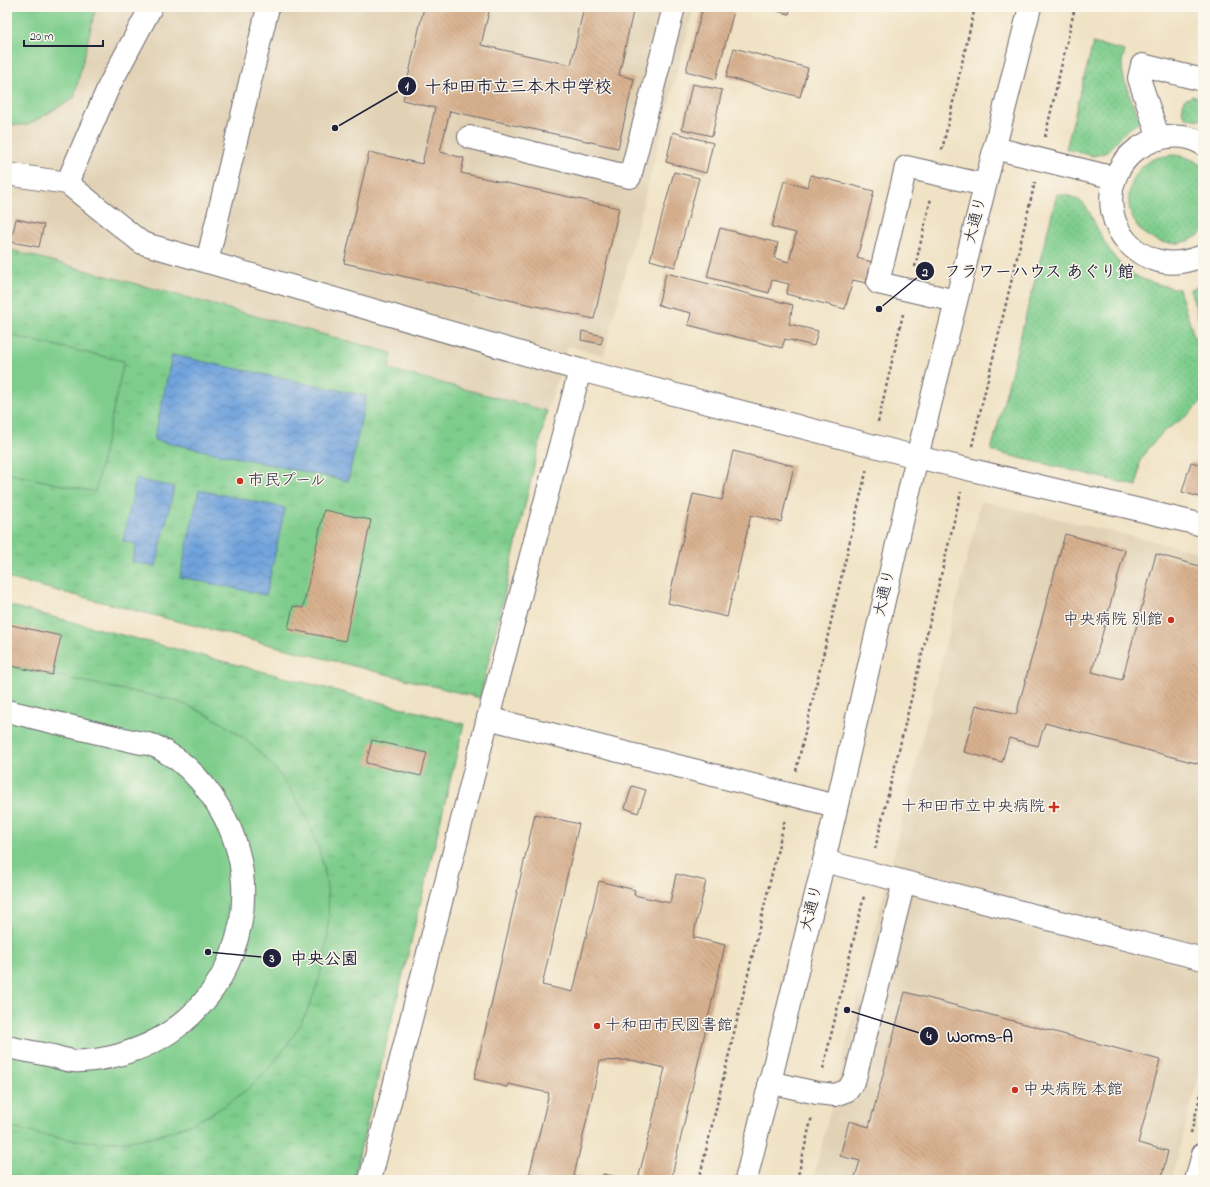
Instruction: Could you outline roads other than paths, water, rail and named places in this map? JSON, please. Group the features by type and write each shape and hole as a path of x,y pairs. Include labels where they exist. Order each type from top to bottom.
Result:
{"street":[{"path":"67,183 109,86 151,7"},
{"path":"207,262 268,7"},
{"path":"469,137 630,177 674,7"},
{"name":"大通り","path":"746,1180 824,861 917,457 1030,7"},
{"path":"1159,139 1139,78 1142,65 1203,80"},
{"path":"1203,144 1189,138 1174,137 1159,139 1144,144 1132,153 1122,164 1115,178 1111,193 1115,223 1122,236 1132,248 1145,256 1160,262 1174,263 1190,261 1203,256"},
{"path":"994,148 1115,178"},
{"path":"956,301 878,283 906,167 985,185"},
{"path":"7,174 67,183 142,243 580,370 917,457 1203,525"},
{"path":"370,1180 488,718 580,370"},
{"path":"7,711 155,746 177,760 197,777 214,798 227,820 236,844 242,870 244,896 241,922 235,948 224,972 210,994 192,1014 172,1030 150,1044 126,1053 100,1059 74,1061 7,1047"},
{"path":"488,718 836,806"},
{"path":"824,861 1203,959"},
{"path":"769,1082 818,1093 836,1095 848,1090 855,1078 904,882"},
{"path":"1196,1180 1203,1154"}],"water":[{"path":"172,355 366,396 348,481 154,440"},
{"path":"136,479 174,487 156,567 132,562 136,544 123,541"},
{"path":"199,490 285,508 266,595 180,577"}],"place":[{"name":"十和田市立三本木中学校","path":"335,128"},
{"name":"フラワーハウス あぐり館","path":"879,309"},
{"name":"市民プール","path":"240,481"},
{"name":"中央病院 別館","path":"1171,620"},
{"name":"十和田市立中央病院","path":"1054,807"},
{"name":"中央公園","path":"208,952"},
{"name":"Worms-A","path":"847,1010"},
{"name":"十和田市民図書館","path":"597,1026"},
{"name":"中央病院 本館","path":"1015,1090"}]}
